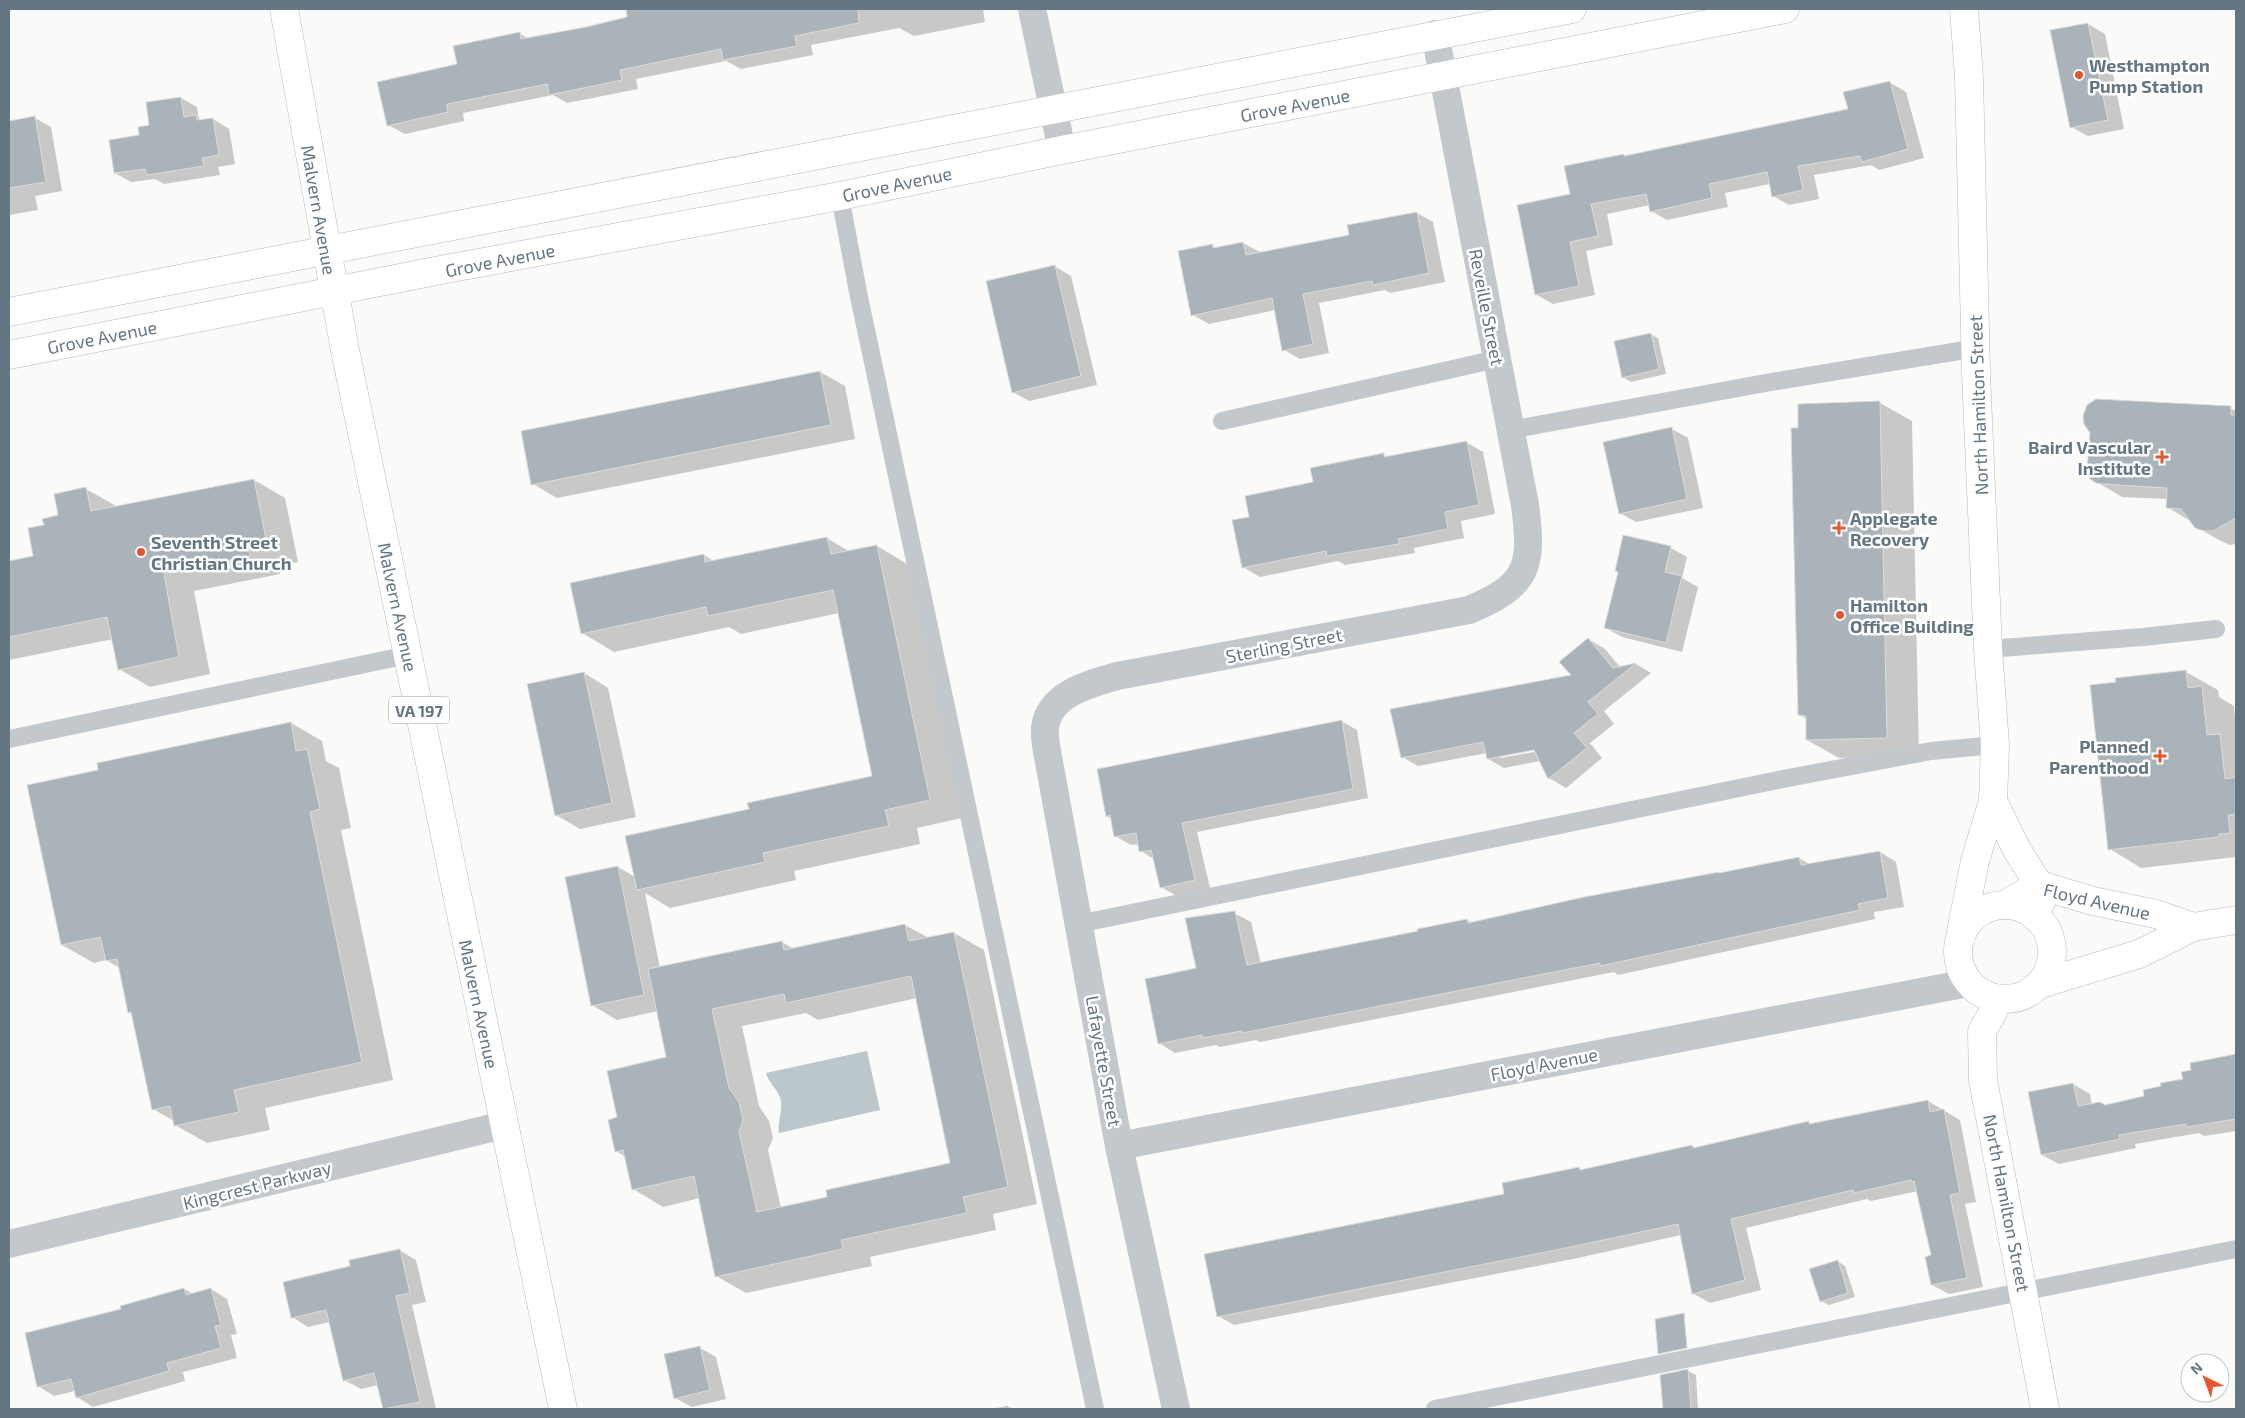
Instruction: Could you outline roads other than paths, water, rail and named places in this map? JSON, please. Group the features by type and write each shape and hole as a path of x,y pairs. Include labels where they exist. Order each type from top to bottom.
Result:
{"main road":[{"name":"Malvern Avenue","path":"284,9 333,292 563,1409"},
{"path":"9,312 1054,110 1434,34 1572,9"},
{"name":"Grove Avenue","path":"9,355 840,196 1062,150 1785,9"},
{"name":"North Hamilton Street","path":"1962,932 1975,861 1992,801 1994,745 1976,373 1977,348 1969,87 1964,9"},
{"name":"North Hamilton Street","path":"1992,801 2017,850 2039,885 2042,923"},
{"name":"Floyd Avenue","path":"2004,905 2039,885 2093,901 2156,914 2193,926"},
{"path":"2004,905 2025,909 2042,923 2049,934 2052,947 2052,960 2048,973 2040,984 2020,998 2008,1000 1994,999 1980,993 1968,983 1958,960 1957,946 1962,932 1969,921 1978,913 1990,907 2004,905"},
{"name":"Floyd Avenue","path":"2040,984 2139,954 2193,926 2236,920"},
{"name":"North Hamilton Street","path":"1994,999 1993,1012 1982,1031 1983,1080 2045,1409"}],"street":[{"path":"1032,9 1062,150"},
{"name":"Reveille Street","path":"1434,34 1497,358 1530,542 1527,561 1519,580"},
{"name":"Sterling Street","path":"1050,712 1076,688 1117,676 1469,610 1496,599 1519,580"},
{"name":"Lafayette Street","path":"1050,712 1045,738 1078,924 1119,1146 1176,1409"},
{"name":"Floyd Avenue","path":"1119,1146 1968,983"},
{"name":"Kingcrest Parkway","path":"9,1244 504,1125"}],"lane":[{"path":"840,196 858,292 1095,1409"},
{"path":"1510,430 1771,382 1977,348"},
{"path":"1222,421 1497,358"},
{"path":"1988,649 2143,637 2216,629"},
{"path":"9,739 408,655"},
{"path":"1078,924 1783,779 1931,751 1994,745"},
{"path":"1435,1409 2023,1290 2236,1249"}],"place":[{"name":"Westhampton Pump Station","path":"2079,75"},
{"name":"Baird Vascular Institute","path":"2162,457"},
{"name":"Applegate Recovery","path":"1839,528"},
{"name":"Seventh Street Christian Church","path":"141,552"},
{"name":"Hamilton Office Building","path":"1840,615"},
{"name":"Planned Parenthood","path":"2160,756"}]}
